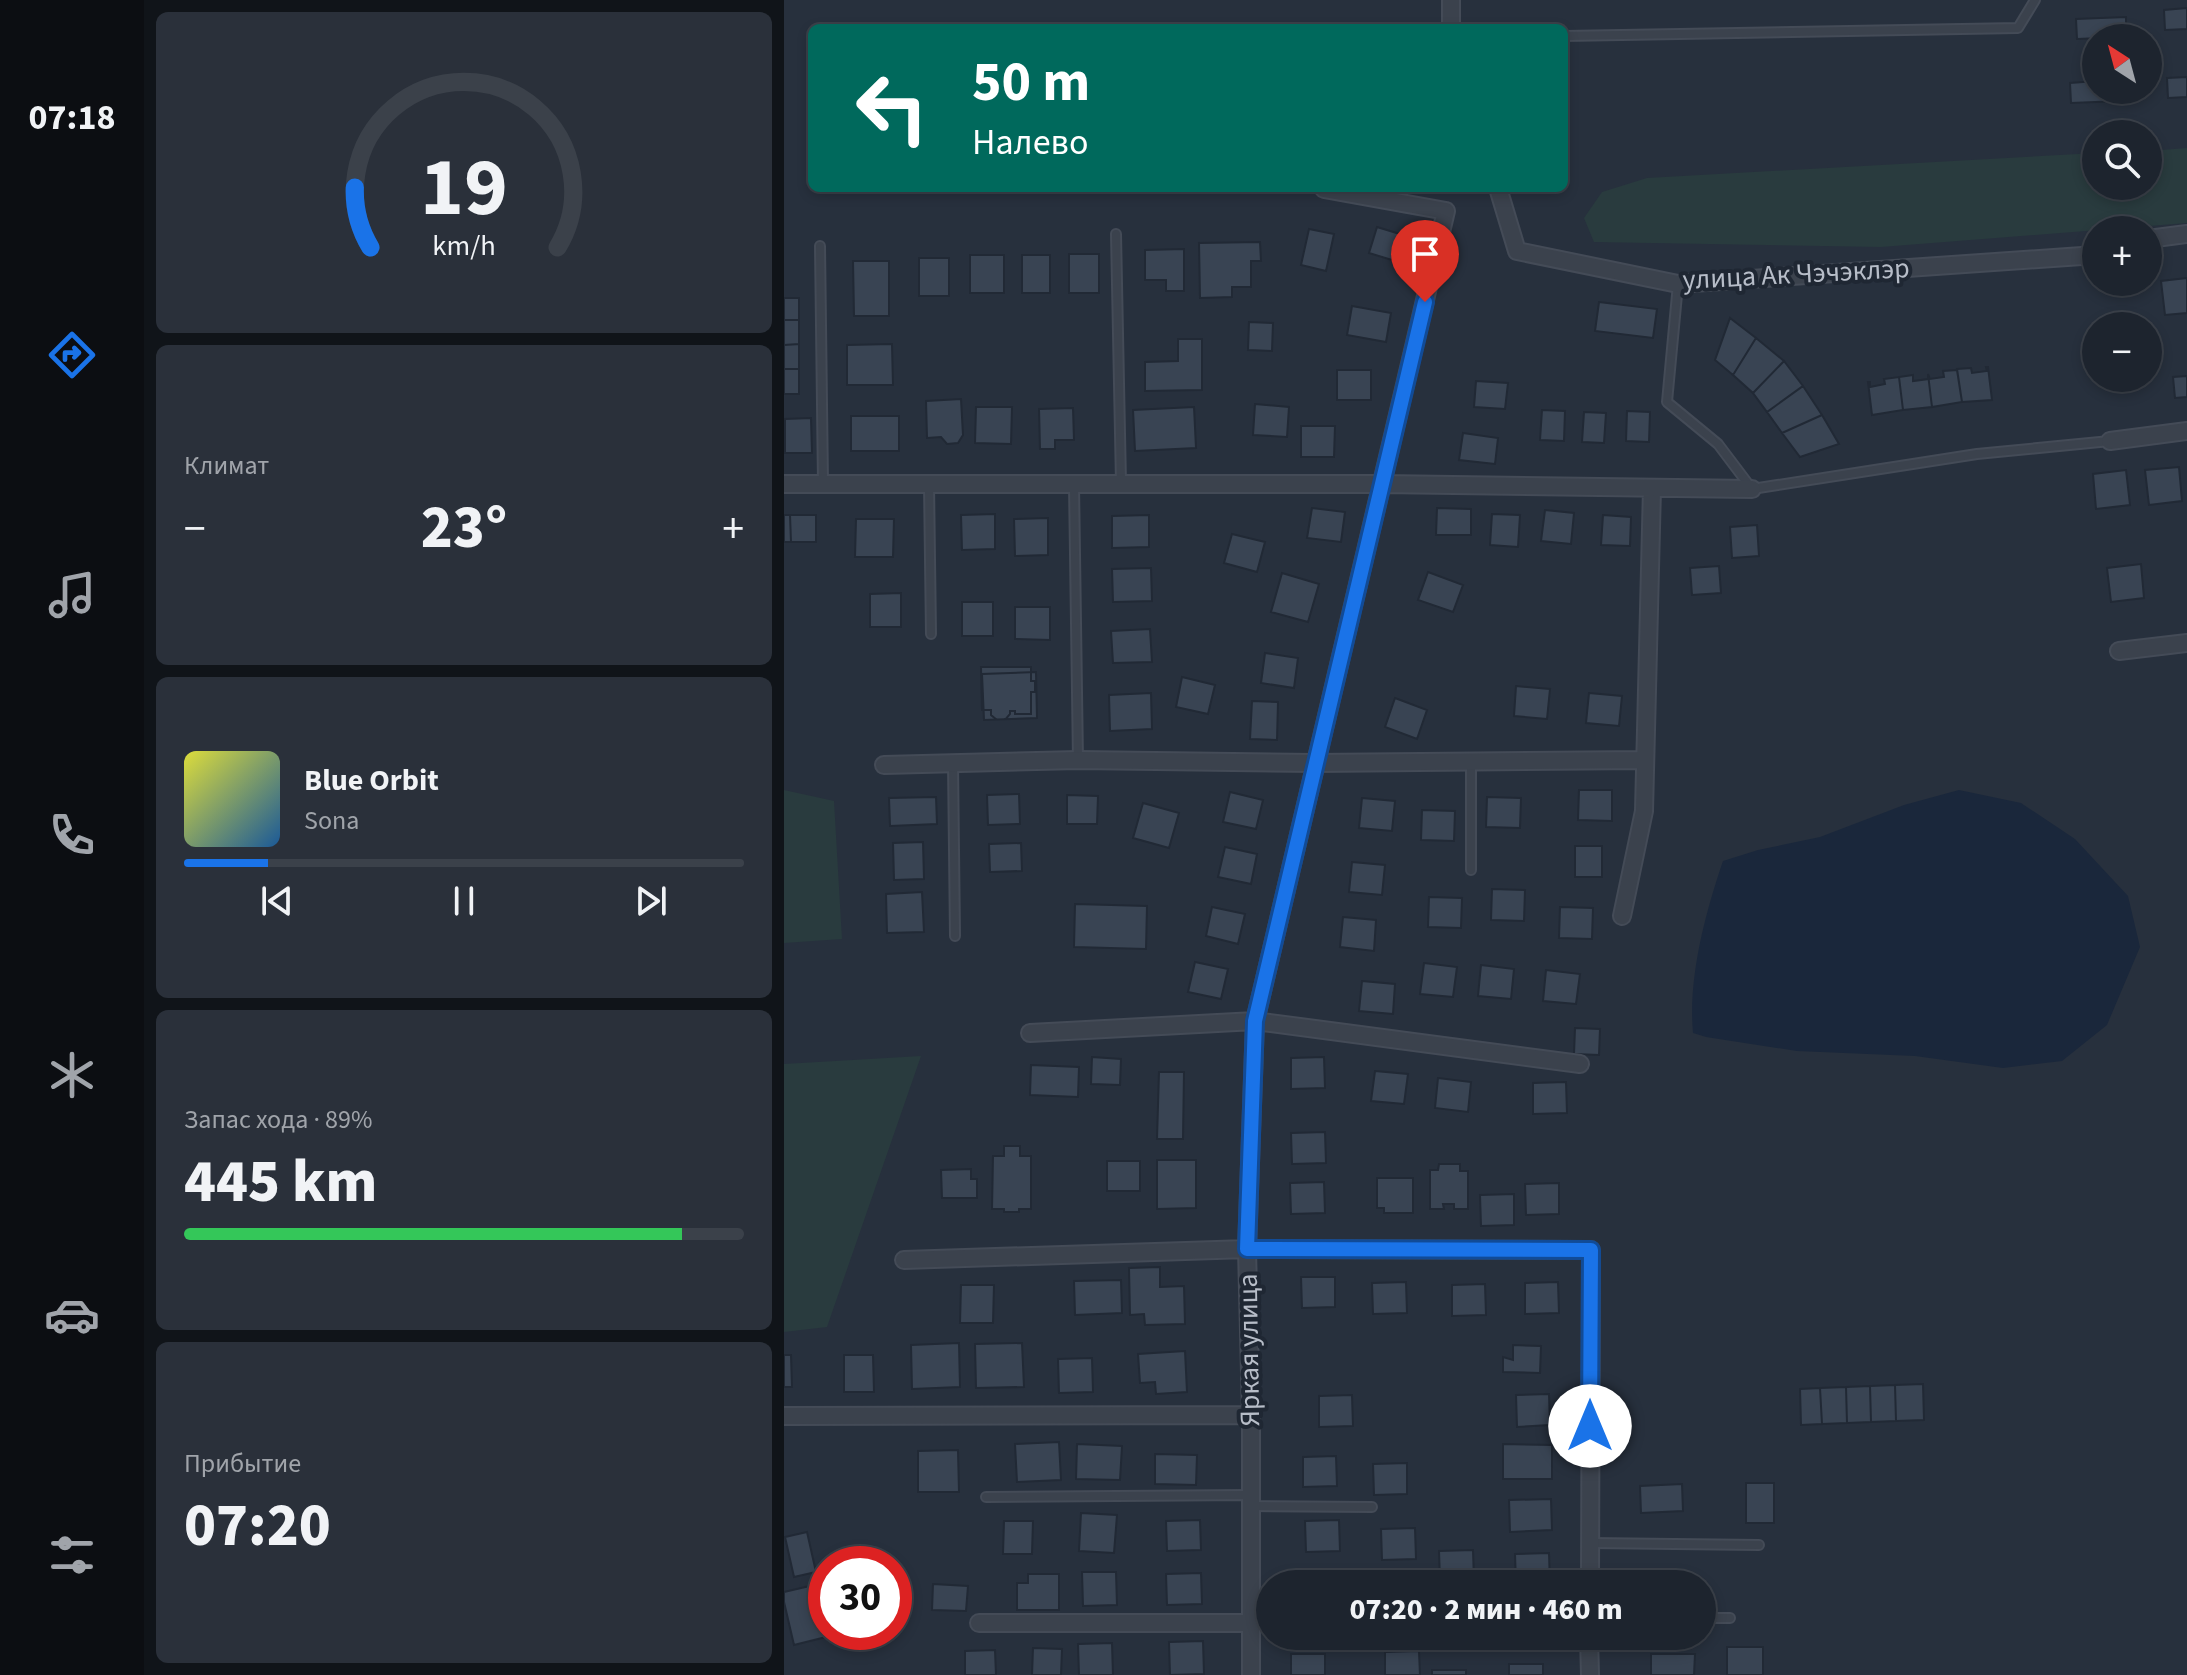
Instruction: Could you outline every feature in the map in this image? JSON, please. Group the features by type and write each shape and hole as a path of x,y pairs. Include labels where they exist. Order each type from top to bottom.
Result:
{"street":[{"path":"1451,0 1451,24"},
{"name":"Яркая улица","path":"1251,1675 1251,1415 1247,1249 1255,1021 1446,211 1341,192"},
{"name":"улица Ак Чэчэклэр","path":"1499,192 1517,251 1678,284 2082,256"},
{"path":"2162,237 2187,234"},
{"path":"2110,441 2187,431"},
{"path":"784,484 1382,484 1752,489"},
{"path":"1622,916 1644,811 1652,488"},
{"path":"2119,651 2187,643"},
{"path":"884,765 1078,760 1315,763 1645,760"},
{"path":"1030,1033 1255,1021 1580,1064"},
{"path":"904,1260 1247,1249 1591,1250 1590,1570"},
{"path":"784,1416 1251,1415"},
{"path":"979,1623 1251,1623"},
{"path":"1589,1650 1590,1675"}],"lane":[{"path":"1568,36 2018,28 2035,0"},
{"path":"1116,234 1121,484"},
{"path":"820,246 823,484"},
{"path":"1678,284 1667,402 1718,444 1752,489 1977,454 2110,441"},
{"path":"929,484 931,634"},
{"path":"1074,484 1078,760"},
{"path":"1471,761 1471,870"},
{"path":"953,763 955,936"},
{"path":"986,1497 1251,1500 1372,1507"},
{"path":"1590,1543 1759,1545"},
{"path":"1716,1618 1730,1618"},
{"path":"1251,1623 1256,1623"}],"shaded area":[{"path":"2187,148 2187,223 2162,225 2162,216 2082,216 2082,231 1881,247 1594,242 1584,218 1602,192 1647,178 2082,154 2082,200 2162,200 2162,150"},
{"path":"784,790 834,801 842,939 784,943"},
{"path":"921,1056 827,1327 784,1332 784,1064"}],"water":[{"path":"1959,790 2021,803 2075,839 2128,896 2140,947 2107,1025 2062,1061 2003,1068 1915,1056 1797,1051 1693,1033 1693,990 1699,946 1723,861 1820,837 1904,805"}],"building":[{"path":"2187,8 2187,29 2165,30 2164,10"},
{"path":"2126,17 2126,24 2082,24 2082,39 2077,39 2076,19"},
{"path":"2187,77 2187,97 2168,98 2167,78"},
{"path":"2082,82 2082,103 2071,103 2070,83"},
{"path":"1377,227 1413,238 1405,264 1369,253"},
{"path":"1309,229 1334,234 1326,271 1301,265"},
{"path":"1260,242 1261,261 1251,261 1251,287 1232,287 1232,297 1200,298 1199,243"},
{"path":"1184,249 1184,291 1166,291 1166,280 1145,280 1145,250"},
{"path":"1069,254 1099,254 1099,293 1069,293"},
{"path":"970,255 1004,255 1004,293 970,293"},
{"path":"1022,255 1050,255 1050,293 1022,293"},
{"path":"919,258 949,258 949,296 919,296"},
{"path":"853,261 889,261 889,316 854,316"},
{"path":"2187,278 2187,313 2165,315 2162,281"},
{"path":"784,298 799,298 799,320 784,320"},
{"path":"1599,302 1657,309 1653,338 1595,331"},
{"path":"1352,306 1391,313 1386,342 1347,335"},
{"path":"1730,318 1756,338 1733,375 1715,360"},
{"path":"784,320 799,320 799,344 784,345"},
{"path":"1249,322 1273,323 1272,351 1248,350"},
{"path":"1756,338 1784,361 1753,393 1733,375"},
{"path":"1178,339 1202,339 1202,390 1145,391 1145,362 1178,361"},
{"path":"799,344 799,369 784,369 784,345"},
{"path":"892,344 893,385 847,385 847,345"},
{"path":"1784,361 1803,386 1767,412 1753,393"},
{"path":"1988,367 1992,400 1962,402 1957,369 1971,368 1972,373 1987,371"},
{"path":"784,369 799,369 799,394 784,394"},
{"path":"1337,370 1371,370 1371,400 1337,400"},
{"path":"1957,370 1962,402 1932,407 1928,374 1930,379 1944,377 1943,371"},
{"path":"1928,374 1932,407 1903,410 1899,377 1913,375 1913,381 1928,379"},
{"path":"2187,376 2187,397 2175,398 2173,377"},
{"path":"1899,377 1903,410 1872,415 1868,382 1870,387 1885,384 1884,379"},
{"path":"1476,381 1508,383 1505,409 1474,407"},
{"path":"1803,386 1822,415 1782,433 1767,412"},
{"path":"961,399 963,435 958,443 947,444 941,437 927,438 926,401"},
{"path":"1255,404 1289,407 1287,437 1253,435"},
{"path":"976,407 1012,407 1011,444 975,443"},
{"path":"1194,407 1196,448 1135,451 1133,410"},
{"path":"1073,408 1074,440 1055,440 1055,449 1040,449 1039,409"},
{"path":"1542,410 1565,411 1564,441 1540,440"},
{"path":"1627,411 1650,412 1649,442 1626,441"},
{"path":"1584,412 1606,413 1604,443 1582,442"},
{"path":"1822,415 1839,444 1800,457 1782,433"},
{"path":"851,416 899,416 899,451 851,451"},
{"path":"811,418 812,453 785,453 785,419"},
{"path":"1301,426 1335,426 1334,457 1301,457"},
{"path":"1463,433 1498,438 1495,464 1459,460"},
{"path":"2179,467 2182,501 2149,505 2145,470"},
{"path":"2126,470 2130,505 2096,509 2093,474"},
{"path":"1312,508 1345,512 1341,542 1307,538"},
{"path":"1437,508 1471,509 1471,535 1436,535"},
{"path":"1545,510 1574,513 1571,544 1541,541"},
{"path":"995,514 995,549 962,550 961,515"},
{"path":"1492,514 1520,515 1518,547 1490,545"},
{"path":"784,515 790,515 791,542 784,542"},
{"path":"790,515 816,515 816,542 791,542"},
{"path":"1149,515 1149,547 1112,548 1112,516"},
{"path":"1603,515 1631,517 1630,546 1601,545"},
{"path":"1048,518 1048,555 1015,556 1014,519"},
{"path":"856,519 894,519 893,557 855,557"},
{"path":"1757,525 1759,556 1732,558 1730,527"},
{"path":"1232,534 1265,542 1257,572 1224,563"},
{"path":"2141,564 2144,598 2111,602 2107,568"},
{"path":"1719,566 1721,593 1692,595 1690,568"},
{"path":"1151,568 1152,601 1113,602 1112,569"},
{"path":"1428,572 1463,585 1453,612 1418,600"},
{"path":"1282,573 1319,584 1308,622 1271,612"},
{"path":"901,593 901,627 870,627 870,594"},
{"path":"962,602 993,602 993,636 962,636"},
{"path":"1015,607 1050,607 1050,640 1015,639"},
{"path":"1150,629 1152,662 1113,663 1111,631"},
{"path":"1265,653 1298,658 1294,688 1261,683"},
{"path":"981,667 1031,667 1035,692 1031,692 1031,714 1010,711 1005,720 997,720 991,715 991,710 982,710"},
{"path":"981,667 1031,667 1035,692 1031,692 1031,714 1010,711 1005,720 997,720 991,715 991,710 982,710"},
{"path":"1036,672 1037,718 984,720 982,674"},
{"path":"1182,677 1215,685 1208,714 1176,707"},
{"path":"1516,686 1550,689 1547,719 1514,716"},
{"path":"1151,693 1152,729 1110,731 1109,695"},
{"path":"1589,693 1622,696 1619,726 1586,723"},
{"path":"1395,698 1427,710 1417,739 1385,727"},
{"path":"1252,701 1278,702 1277,740 1250,739"},
{"path":"1579,790 1612,790 1612,821 1578,820"},
{"path":"1230,792 1263,800 1256,829 1223,822"},
{"path":"1019,794 1020,824 988,825 987,795"},
{"path":"1067,795 1098,796 1097,824 1067,824"},
{"path":"936,797 937,824 890,826 889,798"},
{"path":"1487,797 1521,798 1520,828 1486,827"},
{"path":"1362,798 1395,801 1392,831 1359,828"},
{"path":"1143,803 1179,813 1169,848 1133,838"},
{"path":"1422,810 1455,811 1454,841 1421,840"},
{"path":"923,842 924,879 894,880 893,843"},
{"path":"1021,843 1022,871 990,872 989,844"},
{"path":"1575,846 1602,846 1602,877 1575,877"},
{"path":"1225,847 1257,854 1251,884 1218,877"},
{"path":"1352,862 1385,865 1382,895 1349,892"},
{"path":"1492,889 1525,890 1524,921 1491,920"},
{"path":"922,892 924,932 887,933 886,894"},
{"path":"1429,897 1462,898 1461,928 1428,927"},
{"path":"1075,904 1147,906 1146,949 1074,947"},
{"path":"1212,907 1245,914 1238,944 1206,936"},
{"path":"1560,907 1593,908 1592,939 1559,938"},
{"path":"1343,917 1376,920 1374,951 1340,947"},
{"path":"1195,962 1228,969 1221,999 1188,992"},
{"path":"1424,963 1457,967 1453,997 1420,994"},
{"path":"1481,965 1514,969 1511,999 1478,996"},
{"path":"1546,970 1580,974 1576,1004 1543,1001"},
{"path":"1362,981 1395,984 1393,1014 1359,1011"},
{"path":"1575,1028 1600,1029 1599,1055 1574,1054"},
{"path":"1092,1057 1121,1059 1120,1085 1091,1084"},
{"path":"1324,1057 1325,1088 1291,1089 1291,1058"},
{"path":"1031,1065 1079,1067 1078,1097 1030,1095"},
{"path":"1375,1071 1408,1074 1404,1104 1371,1101"},
{"path":"1159,1072 1184,1072 1183,1139 1157,1139"},
{"path":"1438,1078 1471,1082 1468,1112 1435,1108"},
{"path":"1566,1082 1567,1113 1533,1114 1533,1083"},
{"path":"1325,1132 1326,1163 1292,1164 1291,1133"},
{"path":"1004,1146 1020,1146 1020,1156 1031,1156 1031,1209 1004,1212 1004,1209 992,1209 993,1156 1004,1156"},
{"path":"1157,1160 1196,1160 1196,1208 1157,1209"},
{"path":"1107,1161 1140,1161 1140,1191 1107,1191"},
{"path":"1439,1164 1460,1164 1460,1171 1468,1171 1468,1209 1454,1209 1454,1204 1443,1204 1444,1209 1430,1209 1430,1170 1438,1170"},
{"path":"971,1169 971,1179 977,1179 977,1198 942,1198 941,1170"},
{"path":"1377,1178 1413,1178 1413,1213 1384,1213 1384,1208 1377,1208"},
{"path":"1324,1182 1325,1213 1291,1214 1290,1183"},
{"path":"1559,1183 1559,1214 1526,1215 1525,1184"},
{"path":"1514,1194 1514,1225 1481,1226 1480,1195"},
{"path":"1160,1267 1160,1287 1184,1286 1185,1324 1145,1325 1144,1314 1130,1315 1129,1268"},
{"path":"1301,1277 1335,1277 1335,1307 1302,1308"},
{"path":"1121,1280 1122,1313 1075,1315 1074,1281"},
{"path":"1406,1282 1407,1313 1373,1314 1372,1283"},
{"path":"1558,1282 1559,1313 1525,1314 1525,1283"},
{"path":"1485,1284 1486,1315 1452,1316 1452,1285"},
{"path":"961,1285 994,1285 993,1323 960,1323"},
{"path":"959,1343 960,1387 912,1389 911,1345"},
{"path":"1022,1343 1024,1387 976,1388 975,1344"},
{"path":"1513,1345 1541,1346 1540,1373 1503,1372 1503,1357 1513,1360"},
{"path":"1185,1351 1187,1392 1156,1394 1155,1382 1140,1383 1138,1354"},
{"path":"784,1355 791,1355 792,1387 784,1387"},
{"path":"844,1355 873,1355 874,1392 844,1392"},
{"path":"1092,1358 1093,1392 1059,1393 1058,1359"},
{"path":"1923,1384 1924,1420 1896,1421 1895,1385"},
{"path":"1895,1385 1896,1421 1871,1422 1870,1386"},
{"path":"1870,1386 1871,1422 1847,1423 1846,1387"},
{"path":"1846,1387 1847,1423 1822,1424 1820,1388"},
{"path":"1820,1388 1822,1424 1801,1425 1800,1389"},
{"path":"1549,1394 1550,1425 1517,1427 1516,1395"},
{"path":"1352,1395 1353,1426 1319,1427 1319,1396"},
{"path":"1059,1442 1061,1480 1017,1482 1015,1444"},
{"path":"1077,1444 1122,1446 1120,1480 1076,1479"},
{"path":"1503,1444 1552,1445 1552,1479 1503,1479"},
{"path":"958,1450 959,1492 918,1492 918,1451"},
{"path":"1155,1454 1197,1455 1196,1485 1155,1484"},
{"path":"1336,1456 1337,1486 1303,1487 1303,1457"},
{"path":"1407,1463 1407,1494 1374,1495 1373,1464"},
{"path":"1746,1483 1774,1483 1774,1523 1746,1523"},
{"path":"1682,1484 1683,1511 1641,1513 1640,1486"},
{"path":"1551,1499 1552,1530 1510,1532 1509,1500"},
{"path":"1081,1513 1117,1515 1114,1553 1079,1551"},
{"path":"1200,1520 1201,1550 1167,1551 1166,1521"},
{"path":"1339,1520 1340,1551 1306,1552 1305,1521"},
{"path":"1004,1521 1033,1521 1032,1554 1003,1554"},
{"path":"1415,1528 1416,1559 1382,1560 1381,1529"},
{"path":"807,1532 810,1546 808,1574 794,1577 785,1537"},
{"path":"1473,1550 1474,1570 1440,1570 1439,1551"},
{"path":"1549,1553 1550,1570 1516,1570 1515,1554"},
{"path":"1082,1572 1116,1572 1117,1605 1083,1606"},
{"path":"1201,1573 1202,1604 1167,1605 1166,1574"},
{"path":"1028,1574 1059,1574 1059,1610 1017,1610 1017,1583 1028,1583"},
{"path":"933,1584 968,1586 966,1611 932,1610"},
{"path":"808,1586 808,1642 794,1645 784,1592"},
{"path":"1203,1641 1204,1674 1170,1675 1169,1642"},
{"path":"1112,1643 1113,1675 1079,1675 1078,1644"},
{"path":"1727,1647 1763,1647 1763,1675 1727,1675"},
{"path":"1033,1648 1062,1649 1061,1675 1032,1675"},
{"path":"995,1650 996,1675 965,1675 965,1651"},
{"path":"1419,1651 1420,1675 1385,1675 1385,1652"},
{"path":"1291,1654 1325,1654 1325,1675 1291,1675"},
{"path":"1651,1654 1695,1654 1694,1675 1651,1675"},
{"path":"1509,1664 1543,1664 1543,1675 1509,1675"},
{"path":"1432,1670 1466,1670 1466,1675 1432,1675"}],"route":[{"path":"1425,302 1255,1021 1247,1249 1591,1250 1590,1426"}]}
